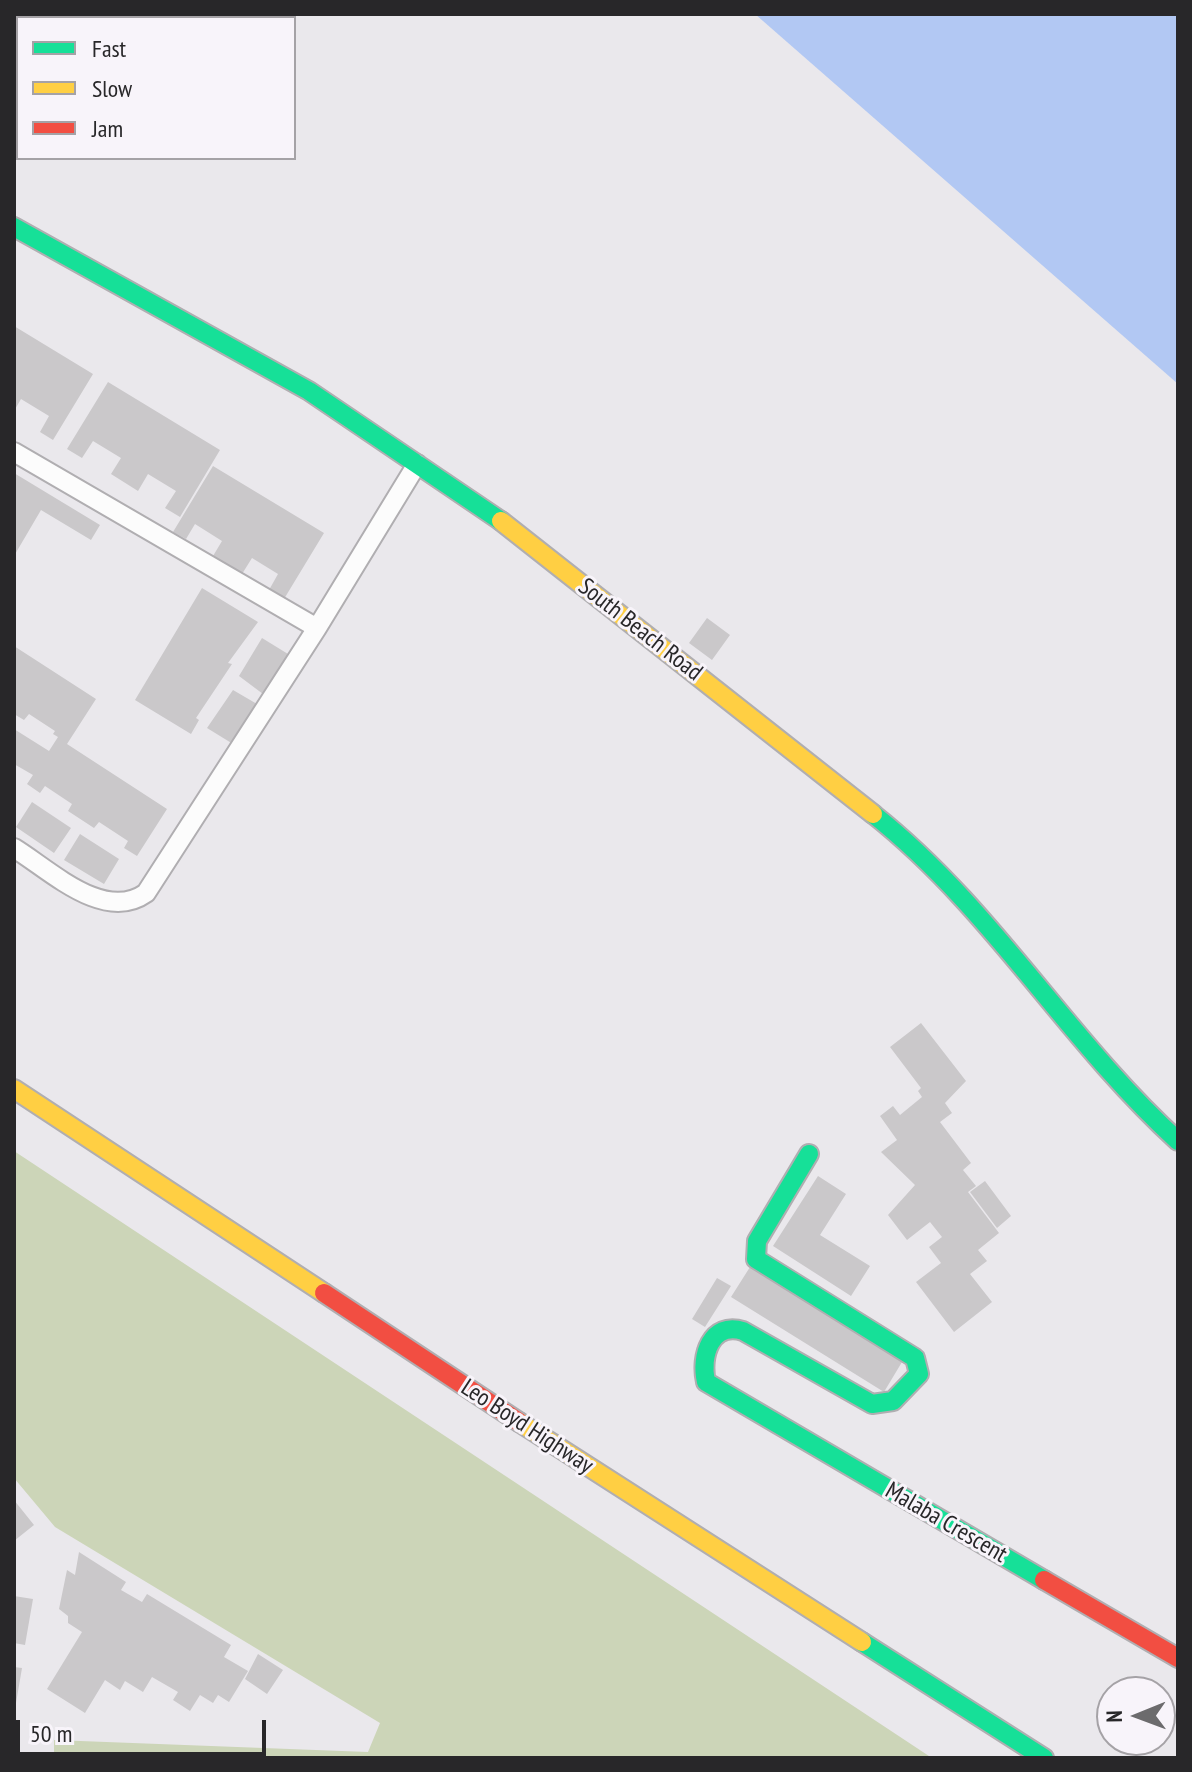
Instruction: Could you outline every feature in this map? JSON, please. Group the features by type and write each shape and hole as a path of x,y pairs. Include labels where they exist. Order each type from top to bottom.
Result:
{"street":[{"name":"South Beach Road","path":"14,227 309,391 491,513 907,841 954,885 1017,956 1084,1044 1148,1115 1178,1141"},
{"name":"Leo Boyd Highway","path":"14,1089 554,1445 1044,1758"},
{"name":"Malaba Crescent","path":"809,1154 757,1241 756,1259 915,1358 919,1374 893,1401 872,1404 743,1331 727,1328 719,1332 703,1366 705,1379 713,1390 1131,1628 1178,1658"}],"lane":[{"path":"14,452 317,628"},
{"path":"14,848 96,899 122,904 146,893 317,628 417,464"}],"green space":[{"path":"14,1151 932,1758 54,1758 54,1740 368,1752 380,1723 55,1527 14,1478"}],"water":[{"path":"755,14 1178,14 1178,384"}],"building":[{"path":"14,326 93,374 53,440 40,432 49,416 21,399 14,411"},
{"path":"108,382 220,450 180,517 165,508 176,491 148,474 138,491 111,474 121,458 93,441 82,458 67,449"},
{"path":"213,466 324,533 284,599 269,590 278,574 252,558 242,574 213,556 222,541 195,524 186,539 173,532"},
{"path":"14,473 100,525 91,540 41,510 14,556"},
{"path":"202,588 258,622 228,663 232,664 196,718 199,720 191,734 135,700"},
{"path":"707,618 730,635 712,660 689,643"},
{"path":"262,638 288,654 263,694 239,676"},
{"path":"14,646 96,699 67,744 167,809 137,856 124,848 128,841 99,822 94,828 68,811 72,804 45,786 40,793 27,784 33,775 14,764 14,729 49,751 58,737 53,734 55,731 29,714 24,720 14,714"},
{"path":"233,690 257,704 233,744 207,728"},
{"path":"32,802 71,828 54,853 16,827"},
{"path":"80,834 119,859 104,884 64,860"},
{"path":"921,1023 966,1081 945,1103 952,1113 940,1122 971,1163 963,1170 976,1186 968,1192 999,1233 978,1250 987,1261 970,1274 992,1302 954,1332 916,1282 941,1263 929,1247 942,1237 930,1222 907,1240 888,1215 915,1185 881,1152 897,1140 880,1116 893,1106 900,1115 922,1097 918,1091 921,1088 890,1047"},
{"path":"818,1176 846,1194 820,1235 870,1266 851,1296 773,1246"},
{"path":"985,1181 1011,1216 997,1228 970,1192"},
{"path":"750,1267 902,1362 884,1392 731,1297"},
{"path":"717,1278 731,1286 705,1327 692,1319"},
{"path":"14,1500 34,1525 14,1541"},
{"path":"79,1552 126,1582 121,1590 142,1602 147,1594 231,1645 224,1657 248,1671 229,1702 218,1695 213,1703 200,1695 190,1711 173,1700 178,1692 152,1677 143,1692 125,1681 120,1690 105,1680 85,1713 47,1689 82,1632 68,1623 68,1616 59,1609 67,1570 75,1575"},
{"path":"14,1596 33,1599 25,1645 14,1643"},
{"path":"258,1654 283,1670 267,1694 245,1679"},
{"path":"14,1667 22,1668 16,1703 14,1703"}],"traffic: fast":[{"path":"14,227 309,391 501,521"},
{"path":"873,814 956,891 1100,1060 1178,1141"},
{"path":"809,1154 757,1241 756,1259 915,1358 919,1374 893,1401 872,1404 743,1331 732,1329 723,1331 710,1343 705,1362 706,1382 1044,1580"},
{"path":"862,1642 1044,1758"}],"traffic: slow":[{"path":"501,521 873,814"},
{"path":"14,1089 324,1293"},
{"path":"519,1422 862,1642"}],"traffic: jam":[{"path":"324,1293 519,1422"},
{"path":"1044,1580 1178,1658"}]}
